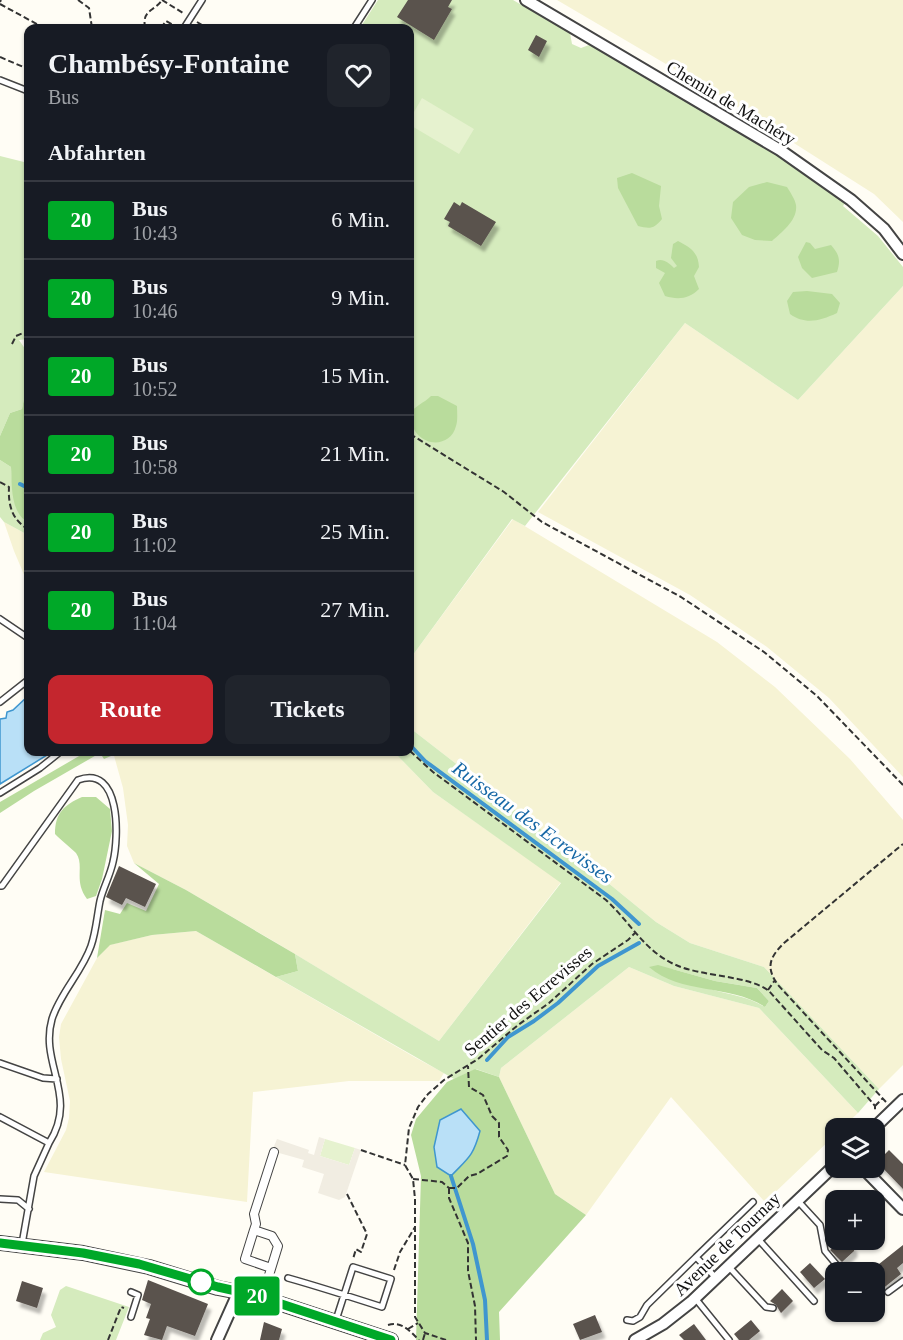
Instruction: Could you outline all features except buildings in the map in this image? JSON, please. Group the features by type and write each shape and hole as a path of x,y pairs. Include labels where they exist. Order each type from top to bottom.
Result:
{"street":[{"name":"Chemin de Machéry","path":"526,0 789,156 851,200 884,229 903,254"},
{"path":"884,1118 903,1100"},
{"path":"271,1268 245,1259 256,1224 254,1214 274,1152"},
{"name":"Avenue de Tournay","path":"635,1340 663,1324 695,1298 825,1174"},
{"path":"873,1178 903,1209"},
{"path":"254,1230 272,1236 278,1246 262,1298"},
{"path":"0,1243 83,1253 139,1264 262,1298 391,1340"},
{"path":"217,1340 238,1291"}],"lane":[{"path":"187,24 201,0"},
{"path":"357,24 372,0"},
{"path":"0,80 24,89"},
{"path":"0,619 24,636"},
{"path":"0,702 24,683"},
{"path":"0,793 55,756"},
{"path":"0,886 78,780 88,776 96,777 103,782 111,794 115,809 117,828 113,863 105,882 92,945 52,1018 49,1034 61,1098 61,1116 34,1176 22,1244"},
{"path":"0,1063 43,1078 57,1079"},
{"path":"0,1117 49,1143"},
{"path":"0,1199 18,1200 28,1209"},
{"path":"797,1200 820,1225 825,1251 834,1262"},
{"path":"627,1320 633,1321 640,1317 647,1305 753,1202"},
{"path":"758,1239 814,1301"},
{"path":"696,1257 716,1278"},
{"path":"728,1266 766,1307 773,1308"},
{"path":"288,1278 345,1295 382,1307 391,1279 353,1267 345,1295 336,1322"},
{"path":"888,1292 903,1281"},
{"path":"131,1292 138,1295 132,1313"},
{"path":"695,1298 729,1340"}],"path":[{"path":"78,0 89,8 91,24"},
{"path":"145,24 146,15 162,0 184,14 189,12 200,24"},
{"path":"0,2 37,24"},
{"path":"0,57 24,67"},
{"path":"12,344 16,336 24,333"},
{"path":"414,436 504,492 542,522 681,597 764,652 817,696 903,785"},
{"path":"0,482 9,487 12,515 24,527"},
{"path":"414,755 433,772 606,900 654,953 676,965 751,983 768,990 822,1050 834,1058 875,1106 876,1115"},
{"path":"878,1092 774,980 770,964 778,949 903,844"},
{"name":"Sentier des Ecrevisses","path":"413,1179 442,1182 449,1188 457,1188 469,1176 477,1174 507,1156 508,1150 499,1137 499,1123 492,1116 483,1095 469,1087 468,1066 549,1003 600,958 636,933"},
{"path":"768,990 774,980"},
{"path":"446,1340 425,1334 415,1317 416,1206 413,1179 405,1165 409,1128 418,1107 428,1094 444,1080 468,1066"},
{"path":"875,1106 883,1098"},
{"path":"361,1150 405,1165"},
{"path":"449,1188 449,1198 468,1243 468,1271 475,1306 475,1340"},
{"path":"346,1194 367,1234 361,1252 356,1249 352,1260"},
{"path":"391,1279 400,1252 415,1227"},
{"path":"108,1340 121,1307 132,1313"},
{"path":"408,1329 418,1323"},
{"path":"423,1340 425,1334"}],"shaded area":[{"path":"557,0 903,0 903,222 874,194 717,94"},
{"path":"903,286 903,777 829,698 767,647 690,595 538,512 685,323 798,400"},
{"path":"513,519 717,642 775,687 850,759 903,820 903,1065 879,1089 764,967 690,943 656,922 414,731 414,654"},
{"path":"4,522 24,533 24,575"},
{"path":"114,756 398,756 433,792 561,882 439,1041 270,939 134,863 127,846 128,825 123,788"},
{"path":"196,931 444,1073 439,1081 349,1081 253,1092 247,1202 44,1172 66,1130 69,1118 70,1101 59,1037 61,1024 97,958 109,945 152,935"},
{"path":"629,967 674,986 759,1008 858,1113 853,1118 825,1118 825,1145 765,1202 671,1097 586,1215 555,1194 499,1077 501,1068"},
{"path":"319,1137 325,1139 320,1156 349,1165 355,1148 361,1150 345,1197 339,1200 318,1193 324,1174 302,1167 304,1160 272,1151 277,1139 309,1150 308,1153 314,1155"}],"green space":[{"path":"378,0 513,0 570,33 572,44 581,48 589,45 596,46 776,153 847,200 843,206 878,236 903,267 903,286 798,400 685,323 525,526 512,519 414,654 414,24 363,24"},
{"path":"422,98 474,129 459,154 414,127 414,112"},
{"path":"0,156 24,162 24,339 19,340 24,347 24,398 22,409 10,413 0,436"},
{"path":"632,173 661,186 659,206 662,219 657,225 649,228 638,226 618,188 617,178"},
{"path":"767,182 787,187 795,200 796,210 788,225 772,241 755,240 742,235 731,218 733,202 749,187"},
{"path":"678,241 693,251 697,258 699,267 694,276 699,289 687,297 674,298 665,296 659,283 665,273 656,268 656,261 661,260 674,268 677,266 671,258 673,244"},
{"path":"806,242 815,249 831,245 838,257 837,272 812,278 802,268 798,257"},
{"path":"793,292 832,294 840,303 837,313 813,321 801,320 790,314 787,301"},
{"path":"431,396 438,396 457,406 457,424 452,434 439,442 423,439 414,428 414,408"},
{"path":"24,398 24,519 15,505 11,467 0,460 0,436 10,413 22,409"},
{"path":"0,460 11,467 12,482 24,520 24,533 4,522 0,517"},
{"path":"414,731 656,922 690,943 764,967 879,1089 858,1113 759,1008 674,986 629,967 501,1068 499,1077 476,1069 454,1079 276,977 298,971 295,954 439,1041 561,883 433,792 398,756 414,756","holes":["672,969 715,981 757,988 769,1001 765,1007 745,998 705,988"]},
{"path":"79,756 95,756 0,813 0,802"},
{"path":"82,797 96,797 110,809 112,831 96,896 87,899 81,886 80,863 76,853 55,834 59,815 70,803"},
{"path":"134,863 186,890 295,954 298,971 276,977 196,931 152,935 110,945 97,958 105,910 120,914 127,903 146,911 159,884"},
{"path":"658,965 715,981 757,988 769,1001 765,1007 737,995 676,982 649,967"},
{"path":"475,1069 499,1077 555,1194 586,1215 499,1312 500,1340 416,1340 421,1176 411,1135 416,1119 447,1082"},
{"path":"325,1139 355,1148 349,1165 320,1156"},
{"path":"66,1286 129,1307 116,1340 40,1340 43,1333 56,1327 51,1315 60,1290"}],"water":[{"path":"24,700 24,756 46,756 0,784 0,719 6,718 7,712 13,710"},
{"path":"461,1109 480,1131 472,1152 451,1176 437,1167 434,1147 440,1120"}],"waterway":[{"name":"Ruisseau des Ecrevisses","path":"20,484 24,486"},
{"name":"Ruisseau des Ecrevisses","path":"414,749 425,761 612,899 639,924"},
{"name":"Ruisseau des Ecrevisses","path":"487,1060 508,1037 558,1003 598,966 639,943"},
{"name":"Ruisseau des Ecrevisses","path":"451,1176 473,1244 485,1300 487,1340"}],"bus line":[{"name":"20","path":"0,1243 83,1253 139,1264 254,1295 391,1340"}]}
